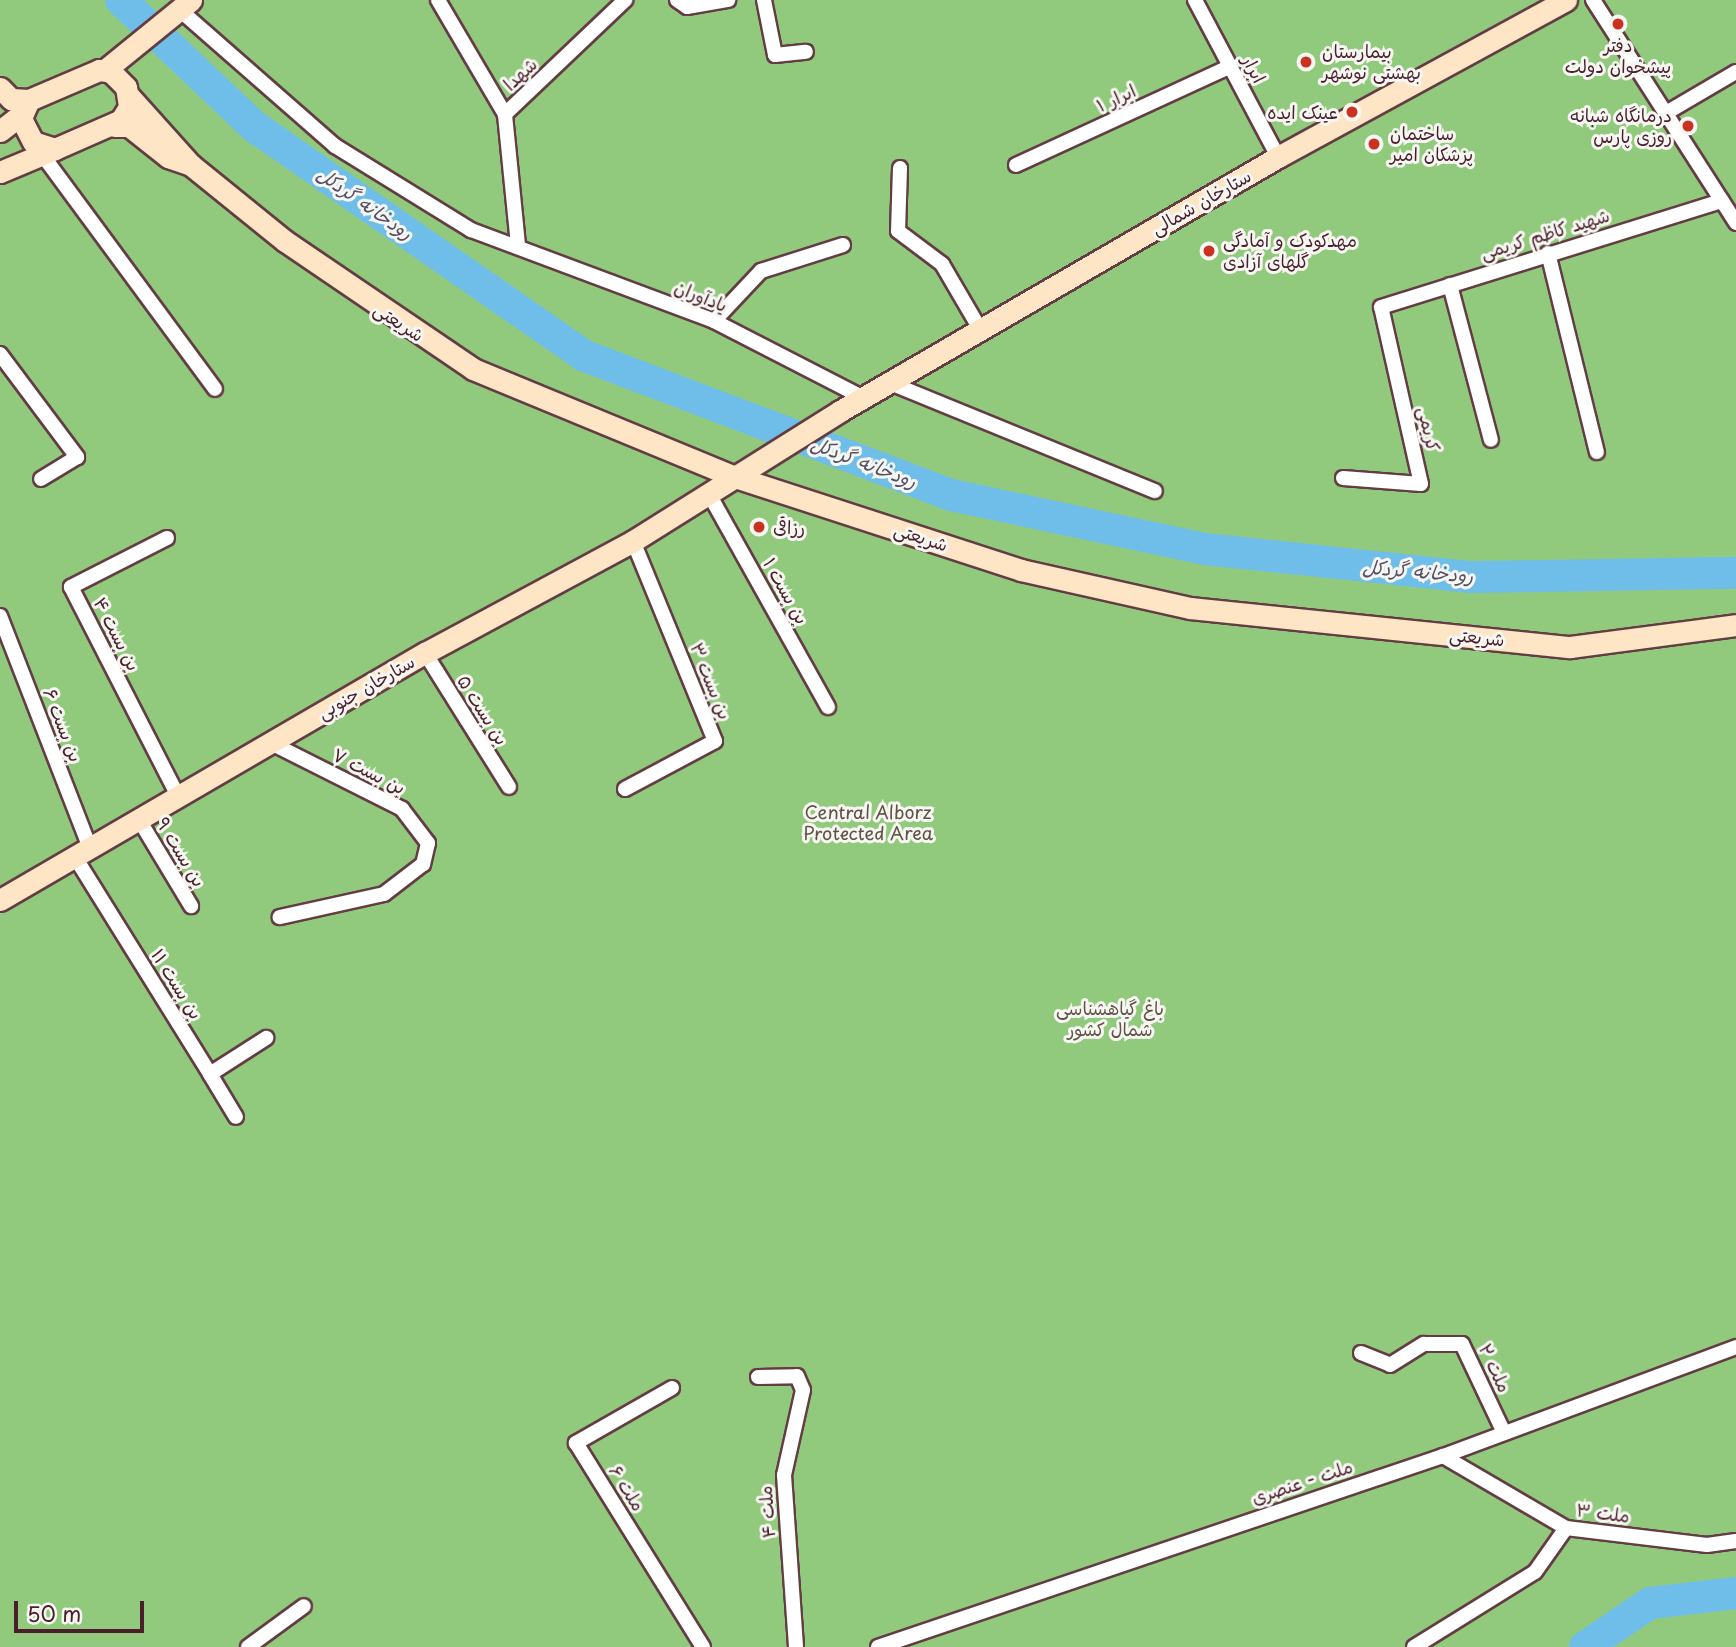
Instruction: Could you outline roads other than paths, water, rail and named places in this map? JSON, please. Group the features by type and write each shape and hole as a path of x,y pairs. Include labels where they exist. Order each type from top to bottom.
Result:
{"street":[{"path":"438,0 505,114"},
{"name":"شهدا","path":"518,245 505,114 625,0"},
{"path":"677,0 687,7 728,0"},
{"path":"764,0 775,55 807,52"},
{"name":"ابرار","path":"1195,0 1278,157"},
{"name":"ستارخان شمالی","path":"759,460 1278,157 1566,0"},
{"path":"1593,0 1736,223"},
{"path":"114,126 126,114 132,62 175,13"},
{"name":"یادآوران","path":"175,13 335,146 471,230 518,245 714,321 864,398"},
{"path":"0,131 26,106 105,70 132,62"},
{"name":"ابرار ۱","path":"1016,165 1231,66"},
{"path":"105,70 191,165"},
{"path":"1666,113 1736,72"},
{"path":"0,88 11,99 26,106"},
{"path":"26,106 27,135 48,151 215,389"},
{"path":"0,172 114,126 129,126 167,157 191,165"},
{"name":"شریعتی","path":"191,165 348,288 473,369 733,476 1021,570 1190,608 1570,647 1736,625"},
{"path":"900,168 898,231 942,264 980,329"},
{"name":"شهید کاظم کریمی","path":"1381,307 1722,201"},
{"path":"714,321 761,271 843,245"},
{"path":"1548,253 1597,452"},
{"path":"1450,285 1492,440"},
{"name":"کریمی","path":"1343,478 1421,484 1381,307"},
{"path":"0,354 77,457 41,480"},
{"path":"890,383 1155,491"},
{"name":"ستارخان جنوبی","path":"0,900 177,794 271,743 425,653 633,541 759,460"},
{"name":"بن بست ۱","path":"709,494 828,707"},
{"name":"بن بست ۴","path":"167,538 71,587 177,794"},
{"name":"بن بست ۳","path":"625,789 715,741 633,541"},
{"name":"بن بست ۶","path":"0,616 82,853"},
{"name":"بن بست ۵","path":"425,653 509,787"},
{"name":"بن بست ۷","path":"271,743 402,809 428,843 423,864 384,894 280,917"},
{"name":"بن بست ۹","path":"138,818 191,906"},
{"name":"بن بست ۱۱","path":"82,853 236,1117"},
{"path":"210,1074 266,1038"},
{"name":"ملت ۲","path":"1361,1353 1390,1365 1424,1344 1462,1344 1504,1433"},
{"name":"ملت - عنصری","path":"878,1647 1443,1456 1736,1347"},
{"name":"ملت ۴","path":"758,1377 797,1376 803,1390 784,1475 796,1647"},
{"name":"ملت ۶","path":"672,1388 576,1443 703,1647"},
{"name":"ملت ۳","path":"1443,1456 1566,1528 1707,1545 1736,1541"},
{"path":"1414,1647 1535,1572 1566,1528"},
{"path":"248,1647 304,1606"}],"waterway":[{"name":"رودخانه گردکل","path":"121,0 255,127 585,356 951,495 1204,549 1472,577 1736,573"},
{"path":"1585,1647 1650,1603 1736,1593"}],"place":[{"name":"دفتر پیشخوان دولت","path":"1618,24"},
{"name":"بیمارستان بهشتی نوشهر","path":"1306,62"},
{"name":"عینک ایده","path":"1352,112"},
{"name":"درمانگاه شبانه روزی پارس","path":"1688,126"},
{"name":"ساختمان پزشکان امیر","path":"1374,144"},
{"name":"مهدکودک و آمادگی گلهای آزادی","path":"1209,251"},
{"name":"رزاقی","path":"759,527"}],"park label":[{"name":"Central Alborz Protected Area","path":"868,823"},
{"name":"باغ گیاهشناسی شمال کشور","path":"1110,1019"}]}
